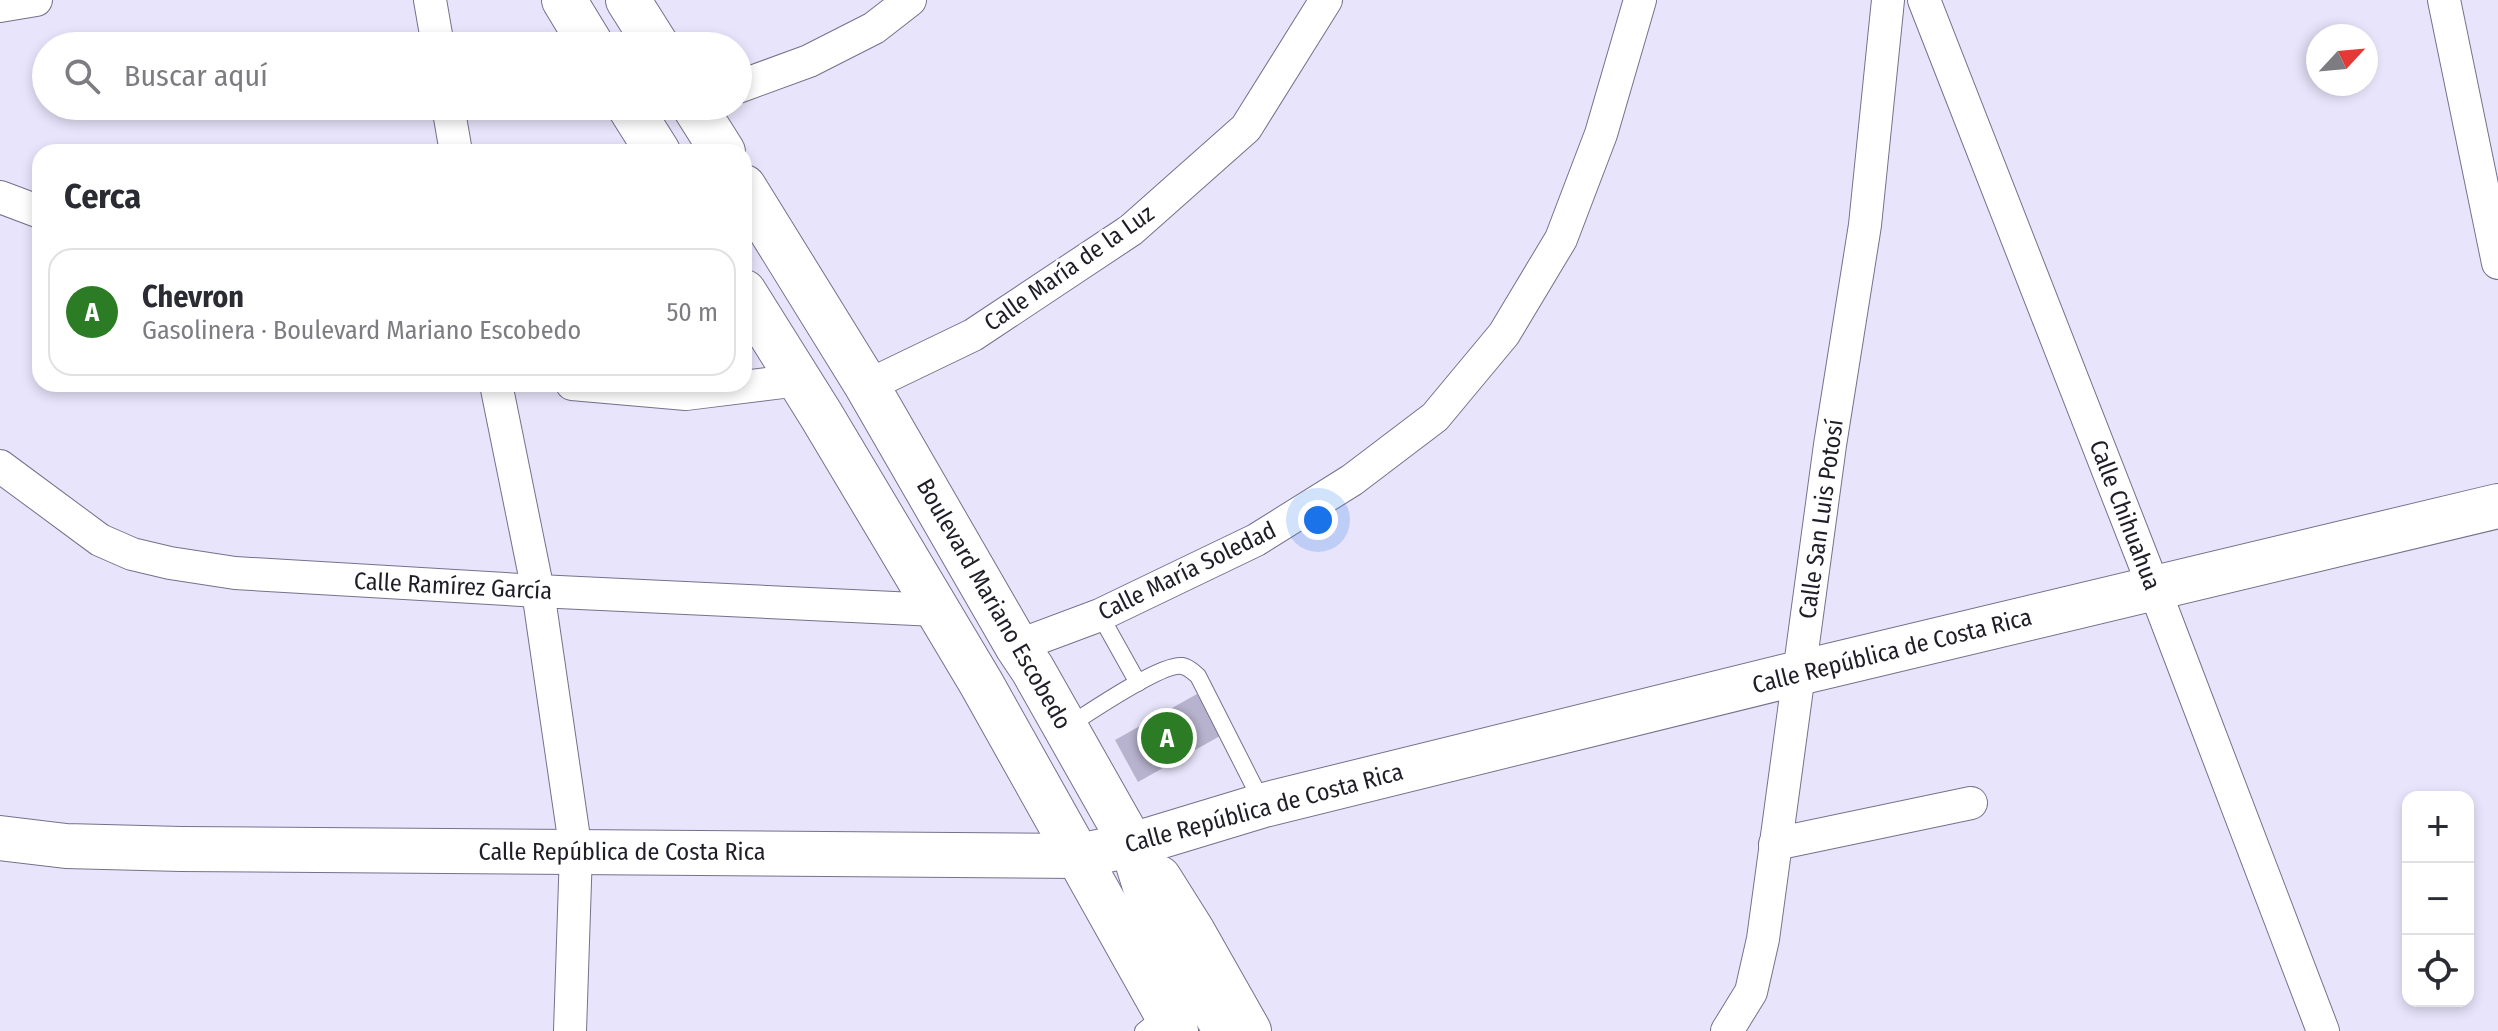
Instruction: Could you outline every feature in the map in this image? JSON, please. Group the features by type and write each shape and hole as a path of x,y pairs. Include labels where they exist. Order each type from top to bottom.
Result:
{"street":[{"path":"0,6 36,0"},
{"path":"430,0 436,32"},
{"path":"564,0 583,32"},
{"path":"628,0 648,32"},
{"path":"752,82 809,61 874,28 910,0"},
{"name":"Calle María de la Luz","path":"867,386 973,335 1131,230 1246,128 1326,0"},
{"name":"Calle María Soledad","path":"1017,646 1100,615 1256,540 1352,480 1435,417 1504,334 1561,239 1601,134 1640,0"},
{"name":"Calle San Luis Potosí","path":"1727,1031 1751,992 1763,939 1830,445 1865,225 1888,0"},
{"name":"Calle Chihuahua","path":"1924,0 2323,1031"},
{"path":"2444,0 2498,263"},
{"path":"450,120 455,144"},
{"path":"638,120 653,144"},
{"path":"703,120 718,144"},
{"path":"0,197 32,209"},
{"name":"Boulevard Mariano Escobedo","path":"752,200 867,386 1066,727 1132,845 1146,890 1226,1031"},
{"path":"752,305 981,683 1078,856 1162,1025"},
{"path":"752,386 799,380"},
{"path":"498,392 538,591 576,852 570,1031"},
{"path":"663,392 702,392"},
{"name":"Calle Ramírez García","path":"0,466 100,540 132,554 235,573 936,610"},
{"name":"Calle República de Costa Rica","path":"0,838 66,846 181,849 1078,856 1132,845 1264,805 1799,673 2498,506"},
{"path":"1775,844 1971,803"},
{"path":"1132,845 1165,886 1249,1031"}],"lane":[{"path":"1100,615 1138,683"},
{"path":"1066,727 1138,683 1179,665 1189,668 1198,676 1264,805"}],"building":[{"path":"1197,694 1220,736 1138,782 1115,740"}],"place":[{"name":"Chevron","path":"1167,738"}]}
